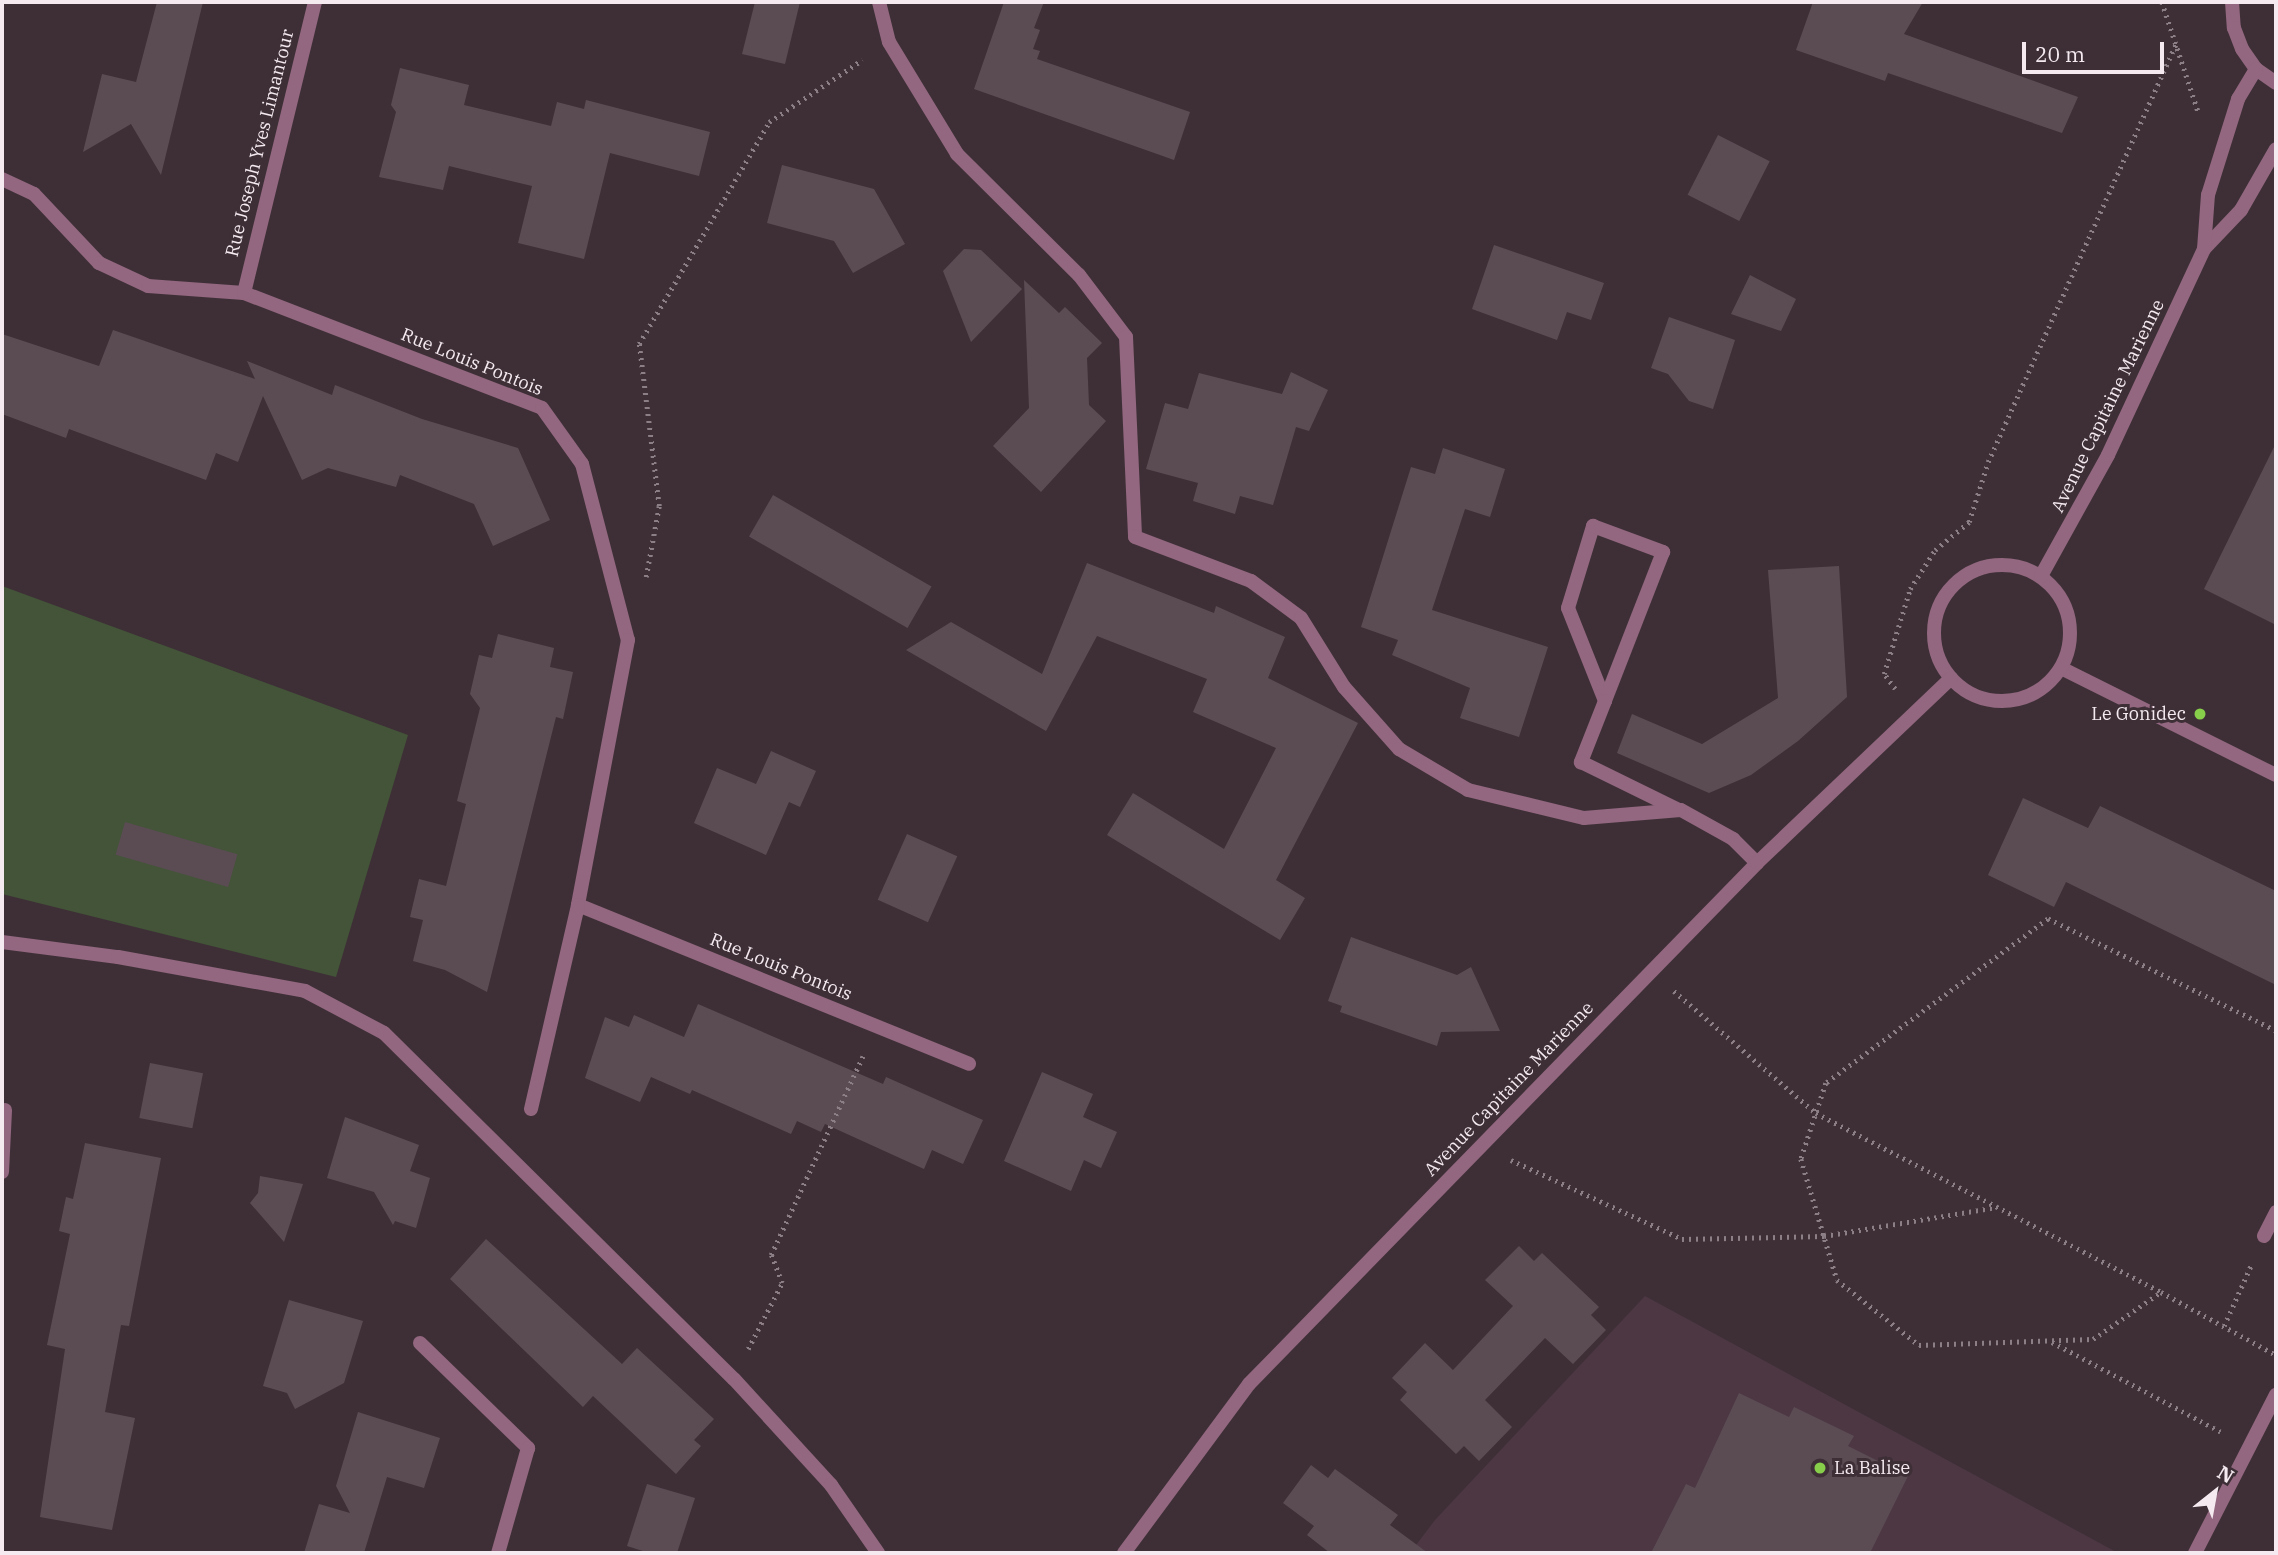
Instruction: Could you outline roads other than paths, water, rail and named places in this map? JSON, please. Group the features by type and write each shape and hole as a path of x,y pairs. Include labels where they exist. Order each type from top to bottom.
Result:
{"street":[{"name":"Rue Joseph Yves Limantour","path":"244,293 315,2"},
{"path":"879,2 889,42 957,154 1079,275 1126,337 1135,537 1251,581 1301,618 1344,687 1399,749 1468,790 1584,818 1681,810"},
{"path":"2231,3 2238,39 2256,69 2276,83"},
{"name":"Avenue Capitaine Marienne","path":"2204,249 2208,195 2238,99 2256,69"},
{"name":"Avenue Capitaine Marienne","path":"2041,576 2108,454 2204,249 2241,210 2276,149"},
{"name":"Rue Louis Pontois","path":"2,179 34,194 99,263 148,286 244,293 542,408 582,464 628,640 578,905 531,1109"},
{"path":"1605,701 1568,608 1593,526 1663,552 1605,701 1581,762 1681,810 1733,839 1757,863"},
{"path":"2021,567 2041,576 2066,609 2069,649 2061,668 2047,685 2008,701 1987,700 1951,678 1934,638 1944,596 1978,568 2021,567"},
{"path":"2061,668 2276,775"},
{"name":"Avenue Capitaine Marienne","path":"1124,1553 1249,1384 1757,863 1951,678"},
{"name":"Rue Louis Pontois","path":"578,905 970,1064"},
{"path":"2,942 118,957 305,991 384,1033 734,1379 831,1485 878,1553"},
{"path":"2,1172 5,1110"},
{"path":"2264,1236 2276,1212"},
{"path":"420,1343 528,1448 498,1553"},
{"path":"2195,1553 2276,1395"}],"place":[{"name":"Le Gonidec","path":"2200,714"},
{"name":"La Balise","path":"1820,1468"}]}
